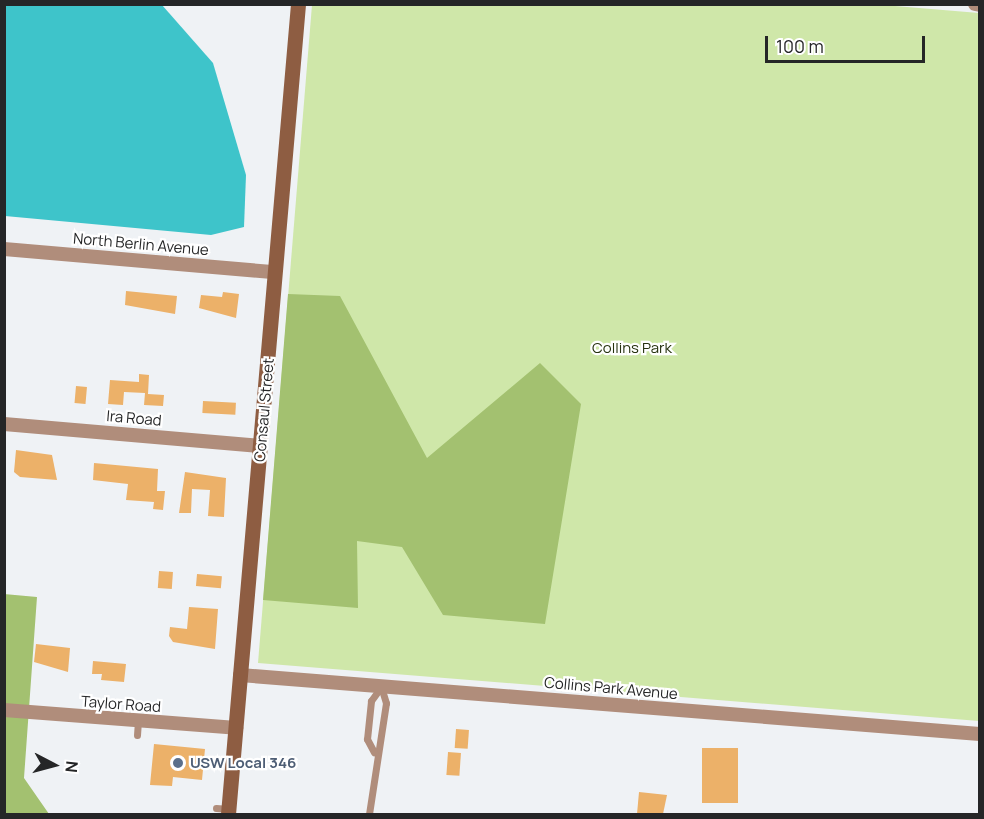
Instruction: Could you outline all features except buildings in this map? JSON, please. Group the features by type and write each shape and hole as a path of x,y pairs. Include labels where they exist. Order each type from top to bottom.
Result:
{"street":[{"name":"Consaul Street","path":"224,810 236,728 298,4"},
{"name":"North Berlin Avenue","path":"4,249 275,272"},
{"name":"Ira Road","path":"4,424 260,446"},
{"name":"Collins Park Avenue","path":"240,675 980,734"},
{"name":"Taylor Road","path":"4,710 138,728 236,728"}],"lane":[{"path":"374,752 382,742 386,703 381,687"},
{"path":"369,814 374,752 367,739 370,711 381,687"}],"green space":[{"name":"Collins Park","path":"871,4 979,13 979,721 258,663 312,5"},
{"path":"288,294 340,296 427,458 540,363 581,404 545,624 443,615 402,547 357,541 358,608 263,600"},
{"path":"4,594 37,597 24,778 49,814 5,814"}],"water":[{"path":"4,5 162,5 213,63 246,175 244,227 211,235 5,216"}],"place":[{"name":"USW Local 346","path":"178,763"}]}
